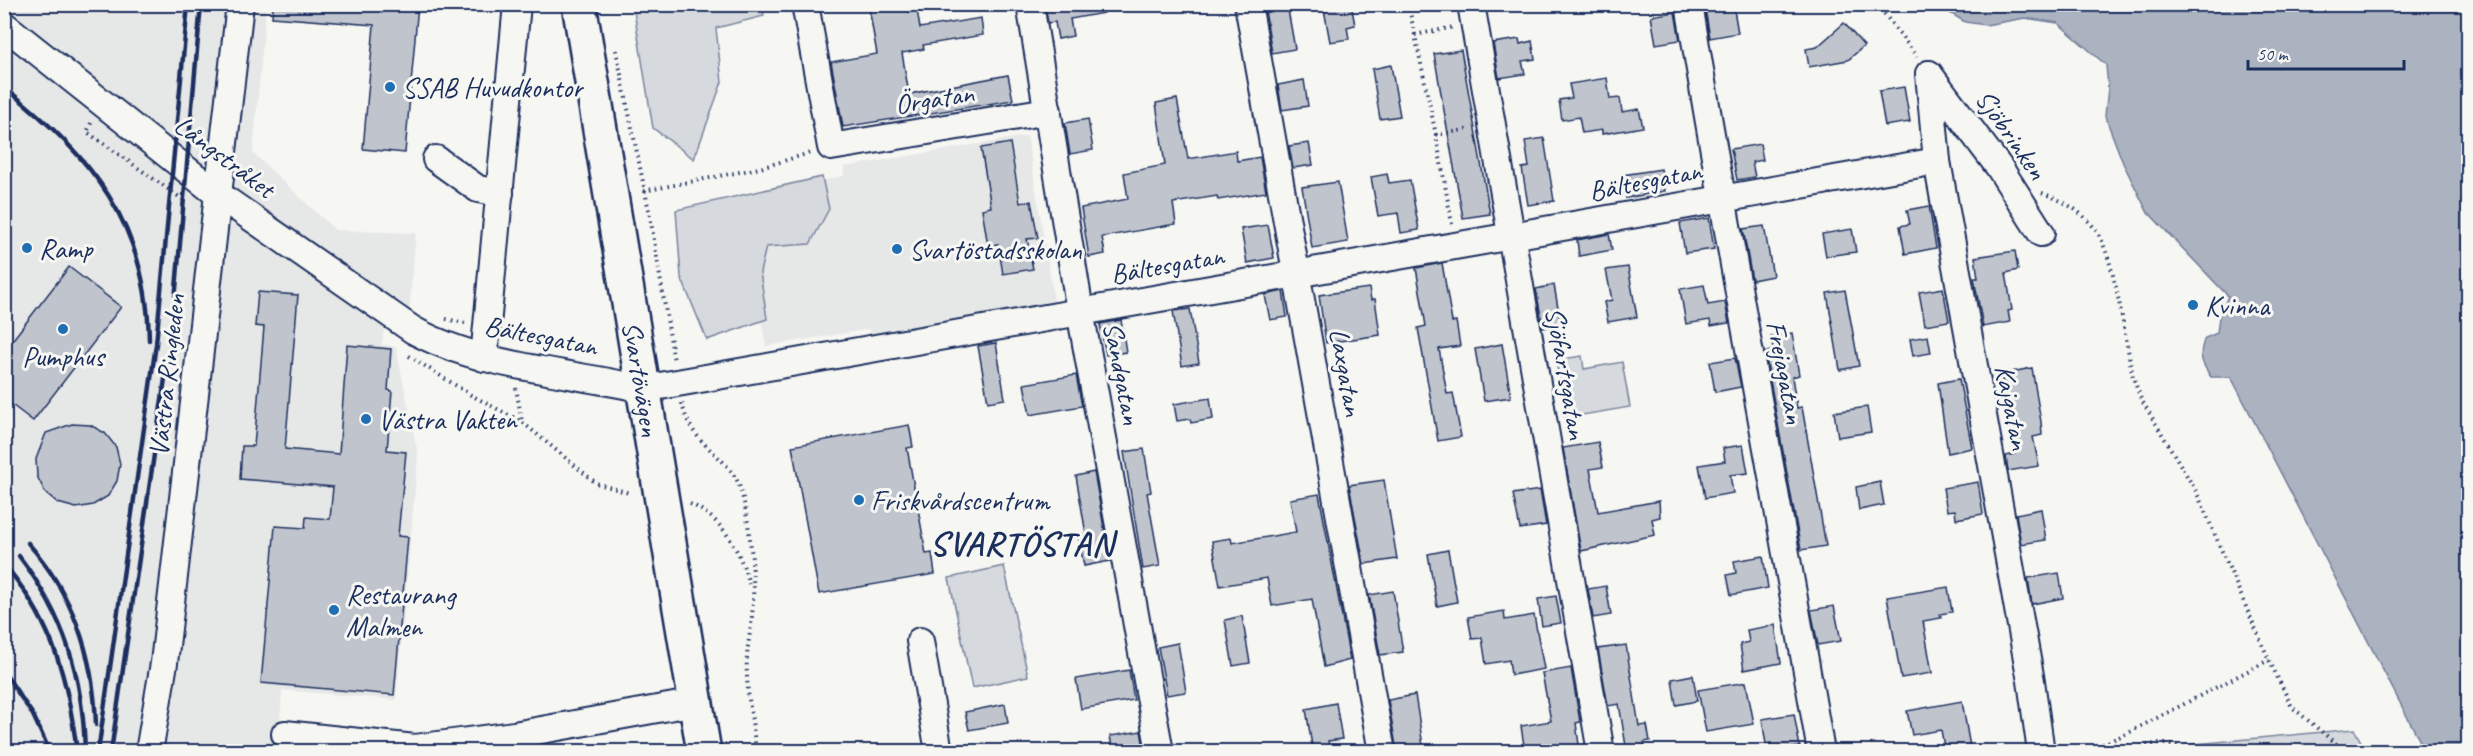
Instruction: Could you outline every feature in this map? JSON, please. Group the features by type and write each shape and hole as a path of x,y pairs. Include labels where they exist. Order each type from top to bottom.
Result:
{"main road":[{"name":"Svartövägen","path":"579,4 704,752"}],"street":[{"name":"Västra Ringleden","path":"149,752 166,652 205,323 216,193 240,4"},
{"path":"484,358 517,4"},
{"path":"805,4 831,147"},
{"name":"Sandgatan","path":"1029,4 1080,311 1160,752"},
{"name":"Laxgatan","path":"1248,4 1382,752"},
{"name":"Frejagatan","path":"1689,4 1721,198 1781,517 1821,752"},
{"name":"Sjöfartsgatan","path":"1466,15 1512,237 1601,752"},
{"name":"Långstråket","path":"4,25 216,193 413,330"},
{"name":"Kajgatan","path":"1929,74 1936,161 2029,670 2041,752"},
{"name":"Sjöbrinken","path":"1929,74 2012,188 2041,233"},
{"name":"Örgatan","path":"831,147 1048,111"},
{"path":"436,159 478,189 500,193"},
{"name":"Bältesgatan","path":"413,330 434,342 484,358 643,388 1936,161"},
{"path":"920,641 939,752"},
{"path":"285,734 415,748 514,735 696,702"}],"path":[{"path":"1408,4 1454,234"},
{"path":"1877,4 1929,74"},
{"path":"1414,35 1466,15"},
{"path":"1436,135 1479,127"},
{"path":"644,191 760,168 831,147"},
{"path":"2012,188 2030,188 2060,200 2080,213 2101,237 2133,377 2141,399 2196,491 2269,660 2295,710 2346,752"},
{"path":"437,316 487,327"},
{"path":"413,330 410,356 471,395 522,422 584,475 603,485 629,493"},
{"path":"519,364 515,386 522,422"},
{"path":"690,504 704,510 723,529 746,570 752,596"},
{"path":"2074,752 2087,751 2130,732 2269,660"},
{"path":"2111,752 2160,743 2205,752"}],"shaded area":[{"path":"4,5 266,5 253,153 335,230 416,233 409,314 387,307 382,345 396,347 418,455 396,700 282,690 278,751 5,751"},
{"path":"633,5 762,5 764,16 716,28 722,82 694,159 653,128"},
{"path":"1937,5 2468,5 2468,751 2425,751 2231,377 2211,377 2205,367 2201,354 2203,344 2205,338 2217,333 2219,317 2228,296 2147,211 2123,163 2105,116 2108,88 2106,65 2058,23 2025,18 1986,25 1965,22"},
{"name":"Svartöstadsskolan","path":"1027,136 1054,300 1051,307 871,340 870,329 766,346 739,197 844,176 844,167"},
{"path":"822,177 829,209 810,244 766,247 760,272 767,319 707,340 681,277 676,210"},
{"path":"1582,356 1584,369 1622,362 1630,407 1565,418 1556,360"},
{"path":"1004,566 1028,676 972,688 949,578"},
{"path":"2354,729 2366,751 2186,751 2186,745"}],"building":[{"name":"SSAB Huvudkontor","path":"273,4 418,4 405,153 363,149 374,25 272,17"},
{"path":"888,4 908,4 909,12 917,10 920,28 981,18 983,35 923,45 924,49 902,53 909,94 1008,75 1013,100 843,127 831,62 877,54 869,8"},
{"path":"1103,4 1104,13 1070,19 1073,36 1058,39 1055,22 1048,23 1045,6"},
{"path":"1264,4 1287,4 1295,49 1272,53"},
{"path":"1323,4 1351,4 1355,25 1347,27 1349,39 1330,42"},
{"path":"1733,4 1738,33 1710,38 1705,9"},
{"path":"1675,12 1680,40 1656,44 1651,16"},
{"path":"1844,23 1864,46 1848,60 1809,67 1806,49 1817,47"},
{"path":"1519,39 1520,44 1532,41 1535,59 1522,61 1525,74 1499,78 1493,43"},
{"path":"1461,50 1490,214 1463,218 1434,54"},
{"path":"1391,65 1400,116 1380,119 1372,69"},
{"path":"1607,78 1610,99 1620,98 1622,112 1639,109 1643,127 1602,134 1602,130 1582,133 1579,117 1562,120 1559,100 1572,98 1569,84"},
{"path":"1304,80 1308,106 1282,110 1278,85"},
{"path":"1904,87 1910,122 1885,126 1879,91"},
{"path":"1177,99 1188,159 1236,151 1237,161 1260,157 1266,192 1218,200 1217,196 1173,203 1176,224 1102,237 1105,254 1089,257 1081,208 1128,199 1124,173 1165,165 1156,103"},
{"path":"1088,119 1093,150 1070,154 1065,123"},
{"path":"1544,138 1554,201 1528,205 1522,168 1529,167 1525,141"},
{"path":"1010,143 1020,203 1031,201 1038,238 1027,239 1033,269 1003,274 998,244 988,246 982,209 991,207 981,148"},
{"path":"1309,143 1313,165 1293,168 1289,146"},
{"path":"1760,144 1763,160 1752,162 1755,177 1737,180 1731,149"},
{"path":"1661,169 1665,191 1626,198 1623,175"},
{"path":"1387,174 1389,183 1410,180 1419,230 1401,233 1398,213 1378,216 1371,177"},
{"path":"1338,182 1348,242 1312,248 1302,187"},
{"path":"1929,206 1936,248 1905,254 1900,226 1910,224 1907,210"},
{"path":"1709,218 1714,249 1685,253 1680,223"},
{"path":"1268,225 1274,258 1247,263 1241,229"},
{"path":"1764,226 1773,276 1752,280 1743,229"},
{"path":"1852,229 1856,252 1826,256 1822,234"},
{"path":"1609,234 1612,250 1579,256 1577,240"},
{"path":"2015,251 2018,270 2006,273 2012,310 2008,311 2010,322 1983,327 1974,278 1978,278 1975,257"},
{"path":"1442,263 1452,322 1456,321 1460,346 1439,349 1447,394 1453,393 1461,437 1438,441 1418,328 1426,326 1416,268"},
{"name":"Pumphus","path":"69,267 121,307 33,421 4,399 4,351"},
{"path":"1628,267 1637,317 1608,322 1604,302 1612,300 1606,270"},
{"path":"1554,285 1561,325 1543,328 1536,289"},
{"path":"1704,285 1708,305 1725,302 1729,323 1711,326 1710,320 1686,324 1680,289"},
{"path":"1369,288 1371,300 1375,299 1380,335 1326,343 1319,295"},
{"path":"1943,288 1949,321 1925,325 1919,292"},
{"path":"1845,290 1859,366 1840,370 1827,293"},
{"path":"1283,291 1287,317 1270,320 1265,295"},
{"path":"258,292 298,295 285,449 339,454 347,345 391,349 388,390 392,391 387,450 406,452 398,536 408,537 394,695 261,683 275,526 305,528 306,517 330,519 333,487 240,479 242,446 254,446 264,327 255,326"},
{"path":"1190,309 1199,363 1182,366 1173,311"},
{"path":"1121,320 1126,352 1106,355 1100,324"},
{"path":"1792,333 1799,375 1792,377 1797,408 1802,407 1826,546 1801,550 1765,353 1773,350 1771,336"},
{"path":"1928,336 1931,353 1913,356 1910,339"},
{"path":"996,343 1005,399 988,402 978,346"},
{"path":"1502,344 1511,397 1484,401 1475,349"},
{"path":"1735,358 1741,387 1715,392 1710,362"},
{"path":"2032,368 2042,435 2033,437 2039,466 2008,471 2006,456 2015,454 2001,374"},
{"path":"1076,375 1082,406 1030,415 1024,384"},
{"path":"1959,379 1972,448 1948,453 1938,383"},
{"path":"1210,398 1213,419 1191,423 1190,419 1177,421 1174,404"},
{"path":"1867,407 1871,432 1838,437 1834,412"},
{"path":"72,424 90,425 105,433 116,447 120,464 117,481 108,496 93,505 76,508 58,503 45,492 37,476 36,459 46,433"},
{"name":"Friskvårdscentrum","path":"909,425 913,447 907,448 926,554 932,553 935,574 819,594 792,446"},
{"path":"1598,442 1603,467 1590,469 1598,512 1659,501 1660,517 1652,519 1655,535 1581,551 1563,448"},
{"path":"1743,445 1748,473 1730,475 1733,493 1705,498 1699,465 1725,461 1723,448"},
{"path":"1144,449 1151,492 1147,493 1160,566 1143,569 1124,452"},
{"path":"1094,472 1110,561 1084,566 1078,535 1086,534 1076,476"},
{"path":"1384,480 1397,559 1364,564 1349,485"},
{"path":"1880,482 1884,505 1859,510 1856,487"},
{"path":"1978,482 1983,514 1956,519 1955,510 1947,511 1943,488"},
{"path":"1540,490 1546,525 1520,529 1513,494"},
{"path":"1319,494 1350,660 1324,667 1312,599 1272,606 1267,578 1220,586 1212,541 1231,538 1232,543 1296,532 1290,499"},
{"path":"2041,509 2046,540 2021,544 2016,514"},
{"path":"1448,550 1457,602 1437,606 1428,554"},
{"path":"1763,556 1768,588 1731,595 1727,575 1736,573 1734,561"},
{"path":"2059,573 2063,598 2032,604 2028,578"},
{"path":"1606,586 1611,615 1593,618 1588,589"},
{"path":"1948,587 1952,612 1940,614 1941,618 1923,621 1932,673 1901,678 1887,597"},
{"path":"1393,591 1403,652 1380,655 1369,595"},
{"path":"1556,596 1561,623 1542,626 1538,599"},
{"path":"1834,606 1841,641 1818,645 1811,610"},
{"path":"1504,611 1505,620 1534,615 1544,669 1511,675 1509,660 1486,664 1482,638 1472,639 1468,617"},
{"path":"1242,616 1250,663 1233,666 1225,620"},
{"path":"1775,625 1781,663 1744,670 1740,644 1749,642 1747,630"},
{"path":"1178,643 1186,692 1167,695 1158,647"},
{"path":"1626,645 1639,726 1647,725 1650,741 1644,742 1646,752 1627,752 1619,704 1608,706 1598,649"},
{"path":"1571,668 1580,722 1576,723 1580,752 1525,752 1521,726 1551,721 1542,673"},
{"path":"1129,670 1134,700 1081,709 1076,679"},
{"path":"1693,675 1697,701 1676,705 1672,679"},
{"path":"1746,682 1754,724 1706,732 1698,690"},
{"path":"1415,695 1424,752 1397,752 1388,700"},
{"path":"1962,701 1970,747 1945,752 1941,730 1912,735 1907,711"},
{"path":"1336,703 1342,739 1328,741 1330,752 1313,752 1306,709"},
{"path":"1005,704 1008,723 969,730 965,712"},
{"path":"1794,714 1800,747 1772,751 1771,743 1766,744 1762,719"},
{"path":"1141,731 1145,752 1113,752 1110,736"}],"railway":[{"path":"98,752 156,344 188,4"},
{"path":"111,752 173,323 201,4"},
{"path":"4,87 64,139 109,196 125,227 138,261 146,299 149,340"},
{"path":"28,543 57,583 78,628 91,675 96,725"},
{"path":"19,556 48,602 60,625 68,648 80,698 85,752"},
{"path":"8,569 24,590 48,633 69,701 77,752"},
{"path":"4,672 33,715 50,752"}],"place":[{"name":"SSAB Huvudkontor","path":"390,87"},
{"name":"Ramp","path":"27,248"},
{"name":"Svartöstadsskolan","path":"897,249"},
{"name":"Kvinna","path":"2193,305"},
{"name":"Pumphus","path":"63,329"},
{"name":"Västra Vakten","path":"366,419"},
{"name":"Friskvårdscentrum","path":"859,500"},
{"name":"Restaurang Malmen","path":"334,610"}],"district":[{"name":"SVARTÖSTAN","path":"1022,543"}]}
